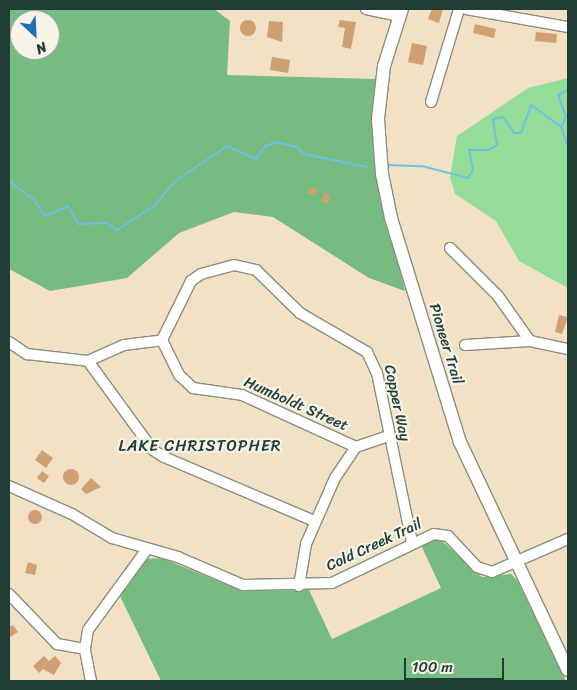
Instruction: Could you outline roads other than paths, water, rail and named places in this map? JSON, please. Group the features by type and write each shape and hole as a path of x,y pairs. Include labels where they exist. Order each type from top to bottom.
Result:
{"main road":[{"name":"Pioneer Trail","path":"401,12 380,96 379,155 386,196 450,416 568,670"}],"street":[{"path":"366,9 401,12"},
{"path":"431,102 459,9"},
{"path":"466,9 568,27"},
{"path":"450,248 498,296 530,341"},
{"name":"Copper Way","path":"162,340 191,282 200,274 234,265 256,270 300,313 367,352 377,373 388,436 412,542"},
{"path":"9,342 27,354 88,361 115,347 162,340"},
{"name":"Humboldt Street","path":"162,340 178,375 193,388 242,395 356,447"},
{"path":"465,345 530,341 568,349"},
{"path":"88,361 153,450 314,521"},
{"path":"299,586 302,554 314,521 356,447 388,436"},
{"name":"Cold Creek Trail","path":"9,486 72,514 112,538 191,562 232,583 299,586 342,579 412,542 434,534 448,536 487,572 517,563"},
{"path":"517,563 568,539"},
{"path":"91,681 85,649 94,619 147,549"},
{"path":"9,595 57,644 85,649"}],"waterway":[{"path":"388,165 422,166 468,178 473,170 469,150 489,150 497,145 493,119 503,117 514,133 521,133 531,105 561,127 566,117 558,95 568,90"},
{"path":"561,127 568,146"},
{"path":"9,181 34,200 45,216 68,206 78,224 106,223 117,230 154,206 174,182 227,146 256,159 265,146 276,142 297,147 304,154 367,167"}],"district":[{"name":"LAKE CHRISTOPHER","path":"200,446"}]}
